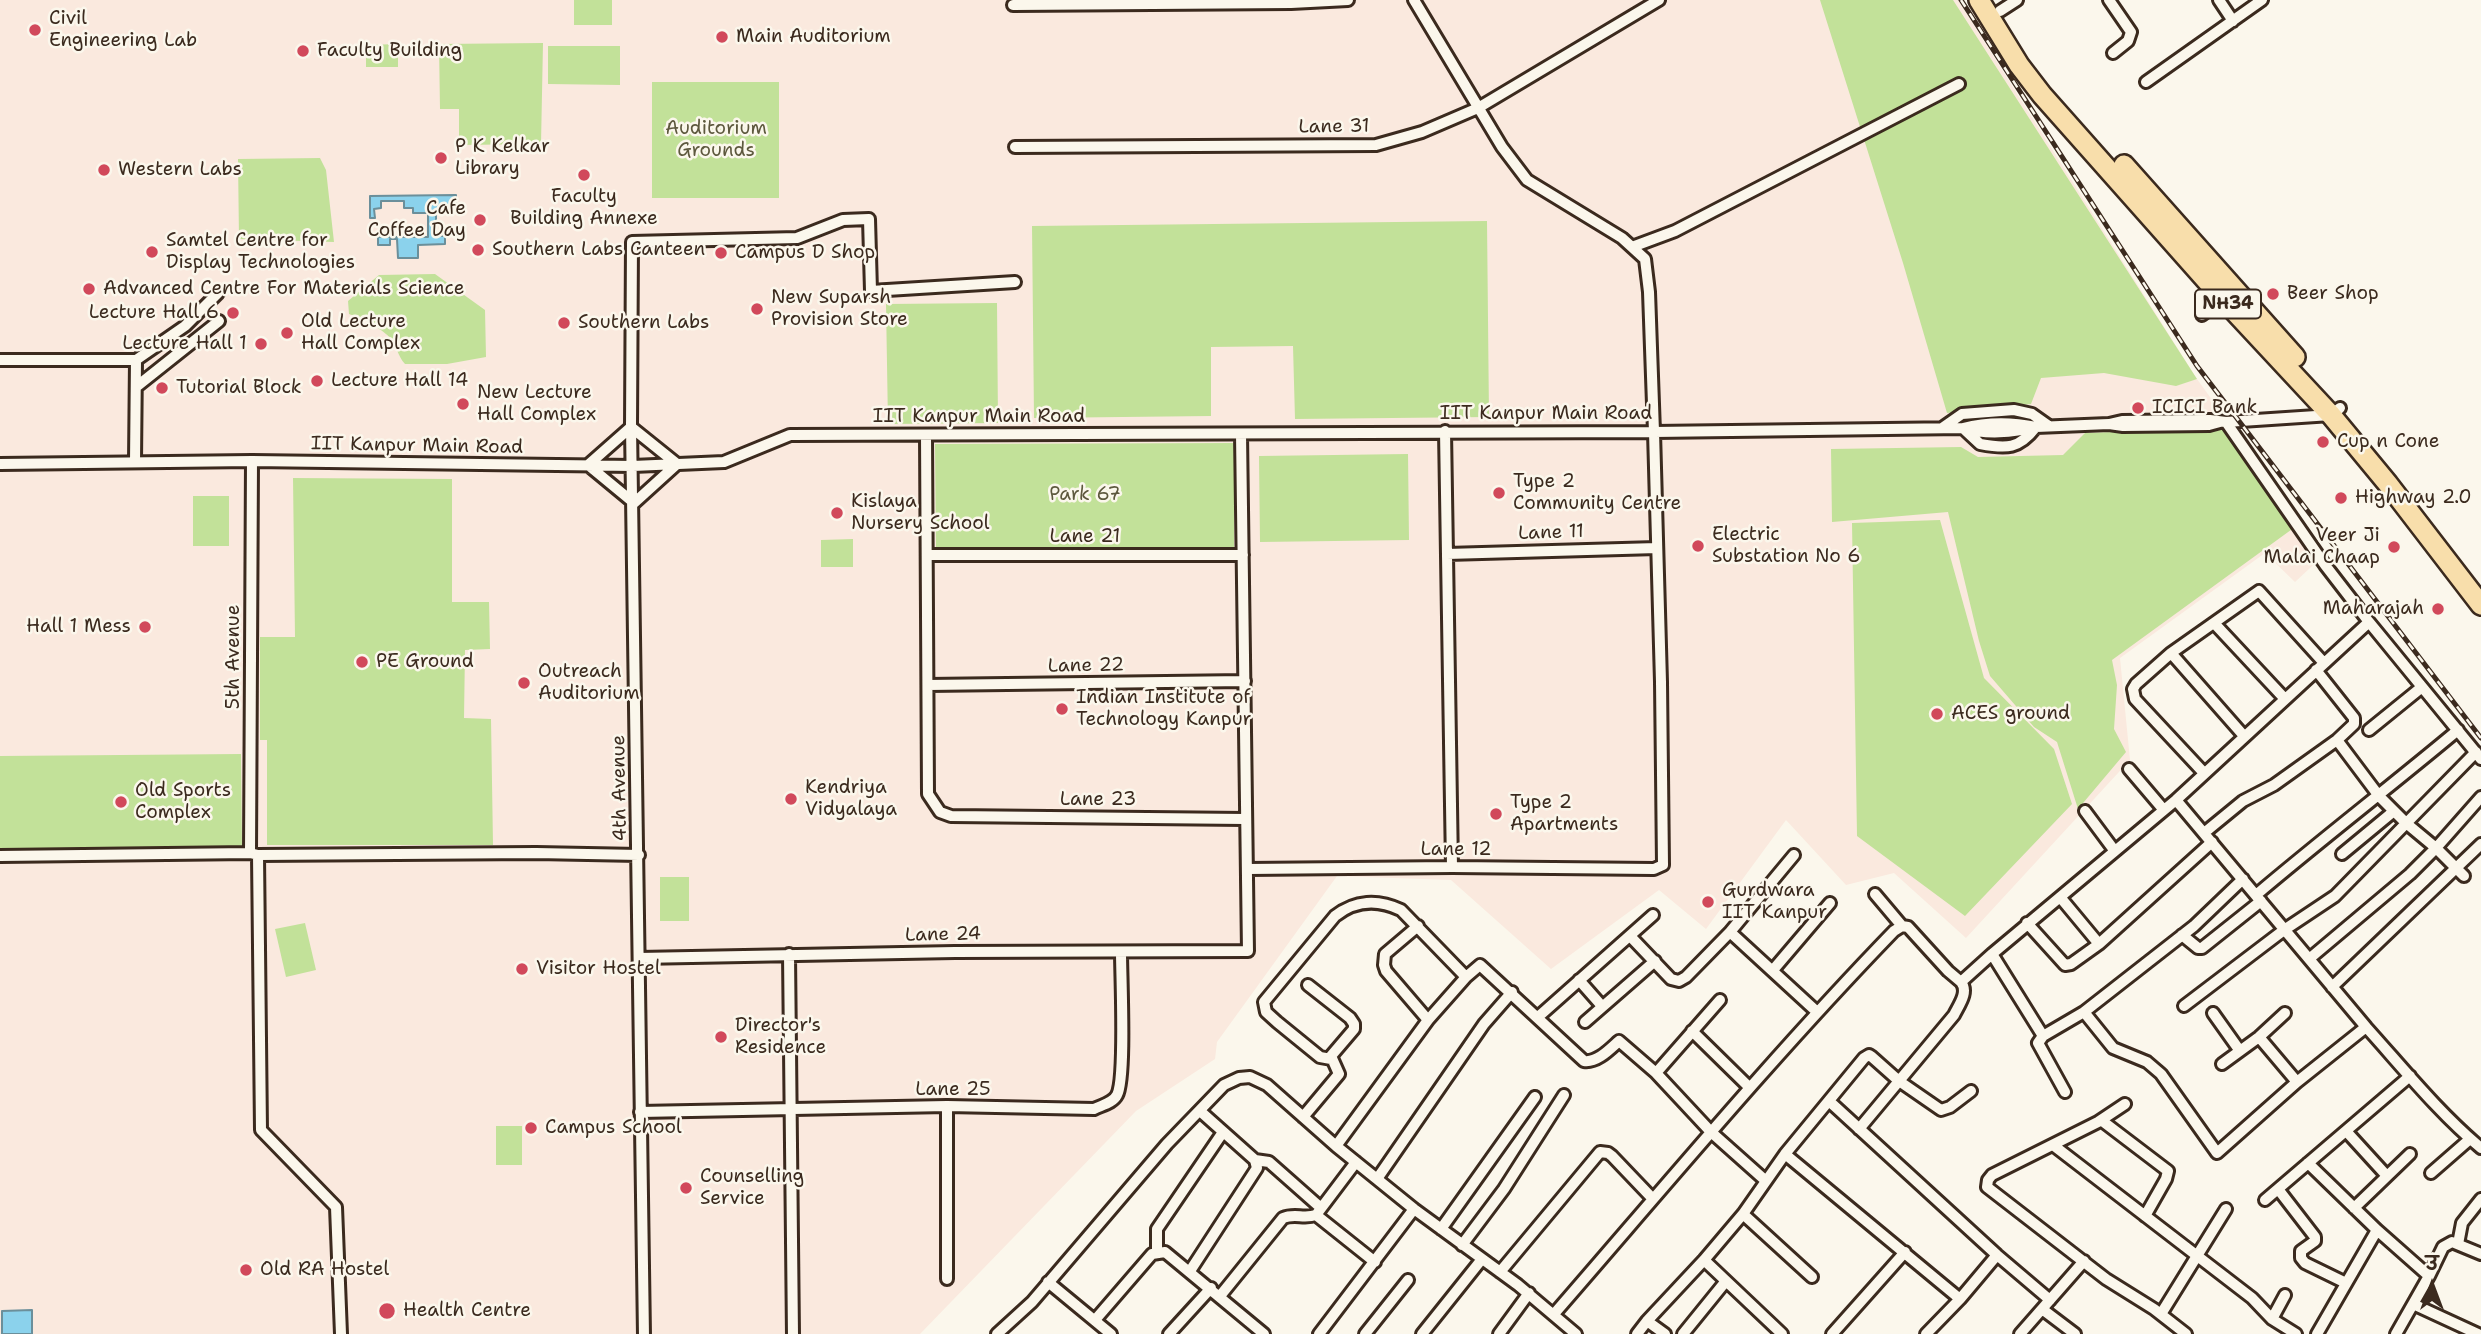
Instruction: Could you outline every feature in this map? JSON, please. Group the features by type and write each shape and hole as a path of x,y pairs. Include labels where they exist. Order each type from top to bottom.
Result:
{"highway":[{"name":"NH34","path":"1979,0 2019,65 2042,94 2223,299 2335,412 2481,605"},
{"name":"NH34","path":"2004,4 2028,55 2056,90 2481,584"}],"street":[{"path":"1013,5 1291,3 1348,0"},
{"path":"1414,0 1502,148 1527,180 1622,238 1645,259 1649,292 1657,548"},
{"name":"Lane 31","path":"1015,147 1376,145 1422,132 1478,108 1659,0"},
{"path":"2109,0 2131,32 2128,41 2113,53"},
{"path":"2219,0 2233,21"},
{"path":"2146,82 2233,21 2254,2"},
{"path":"1632,247 1675,231 1959,84"},
{"name":"4th Avenue","path":"644,1334 631,427 632,242 797,238 843,220 869,219 871,291 1015,282"},
{"path":"0,360 136,360 185,326 218,293"},
{"path":"2203,315 2223,299"},
{"path":"135,387 219,321"},
{"path":"135,463 136,360"},
{"path":"1942,428 1962,414 2014,410 2032,414 2049,426"},
{"name":"IIT Kanpur Main Road","path":"0,464 252,461 633,466 724,462 790,435 1654,432 1963,428 1974,425 2020,424 2036,427 2109,424 2209,425 2335,412"},
{"path":"2184,1006 2284,930 2335,896 2406,823 2479,756 2325,565 2223,422"},
{"path":"631,427 677,464 634,503 588,465 631,427"},
{"path":"1963,428 1980,444 2014,446 2022,443 2036,427"},
{"path":"1445,431 1452,867"},
{"path":"1241,433 1245,819 1248,869"},
{"path":"926,435 928,685"},
{"name":"5th Avenue","path":"252,461 254,854 261,1130 336,1207 341,1334"},
{"name":"Lane 11","path":"1447,554 1657,548"},
{"name":"Lane 12","path":"1248,869 1654,869 1662,865 1657,548"},
{"name":"Lane 21","path":"927,555 1243,555"},
{"path":"2204,773 2135,699 2133,695 2136,684 2171,653 2259,592 2320,667 2354,718 2354,724 2337,740 2274,785 2243,801 2204,833"},
{"path":"1961,982 2027,923 2176,800 2369,622"},
{"path":"2214,623 2285,699"},
{"path":"2171,653 2244,736"},
{"name":"Lane 22","path":"928,685 1245,681"},
{"name":"Lane 23","path":"928,685 928,794 940,812 951,816 1245,819"},
{"path":"2369,730 2422,687"},
{"path":"2182,935 2198,948 2202,948 2320,840 2379,796 2458,730"},
{"path":"2337,740 2379,796 2460,872"},
{"path":"2129,769 2163,809"},
{"path":"2309,958 2436,848 2481,797"},
{"path":"2176,800 2422,1091 2481,1148"},
{"path":"2085,811 2115,850"},
{"path":"2342,854 2394,811"},
{"path":"2027,923 2065,965 2071,964 2099,944 2212,842"},
{"path":"2332,987 2460,872 2481,844"},
{"path":"0,856 536,853 639,855"},
{"path":"1630,936 1671,979 1679,981 1730,932 1794,855"},
{"name":"Lane 24","path":"639,958 789,954 1248,951 1248,869"},
{"path":"2065,1093 2038,1043 2043,1037 2084,1012 2182,935 2243,879"},
{"path":"1875,894 1902,926"},
{"path":"2060,897 2099,944"},
{"path":"1304,1117 1340,1072 1331,1059 1320,1057 1266,1012 1264,1002 1335,916 1346,908 1371,902 1391,905 1401,910 1418,926 1466,977"},
{"path":"1773,970 1830,903"},
{"path":"1538,1017 1653,915"},
{"path":"1418,926 1385,954 1384,965 1386,971 1428,1020"},
{"path":"1554,1314 1816,1011 1894,931 1902,926 1909,927 1961,982 1964,993 1954,1015 1858,1129"},
{"path":"1730,932 1816,1011"},
{"name":"Lane 25","path":"640,1112 947,1106 1094,1109 1114,1100 1119,1093 1121,952"},
{"path":"789,954 793,1334"},
{"path":"1992,954 2043,1037"},
{"path":"1585,1022 1601,1005 1655,961"},
{"path":"1336,1146 1428,1020 1478,965 1483,966 1512,992 1584,1061 1597,1059 1619,1041 1656,1073 1712,1132 1766,1181"},
{"path":"1579,980 1601,1005"},
{"path":"1308,985 1354,1024 1352,1032 1331,1059"},
{"path":"1377,1180 1484,1024 1512,992"},
{"path":"1656,1073 1720,1000"},
{"path":"2084,1012 2113,1048 2147,1062 2161,1074 2217,1153 2297,1082 2366,1027"},
{"path":"2213,1013 2239,1051"},
{"path":"2222,1064 2259,1037 2285,1013"},
{"path":"1692,1031 1749,1087"},
{"path":"2259,1037 2297,1082"},
{"path":"1637,1334 1743,1214 1785,1154 1867,1056 1872,1057 1899,1081 1941,1110 1950,1107 1971,1091"},
{"path":"2265,1200 2410,1076"},
{"path":"1002,1333 1032,1302 1167,1144 1224,1085 1250,1077 1267,1085 1413,1209 1529,1293 1571,1332"},
{"path":"1462,1245 1504,1189 1564,1095"},
{"path":"1441,1230 1535,1097"},
{"path":"1829,1101 2050,1300"},
{"path":"2125,1104 2101,1120 1992,1175 1987,1187 2106,1279 2161,1314 2186,1334"},
{"path":"947,1106 947,1279"},
{"path":"1200,1111 1255,1160 1269,1162 1318,1212 1375,1262"},
{"path":"2101,1120 2168,1171 2145,1216"},
{"path":"2346,1131 2387,1176"},
{"path":"1157,1252 1157,1230 1223,1132"},
{"path":"2431,1173 2470,1139"},
{"path":"2053,1144 2252,1298 2272,1319 2296,1334"},
{"path":"1500,1272 1600,1152 1612,1156 1653,1199"},
{"path":"1785,1154 1960,1299"},
{"path":"2354,1208 2410,1154"},
{"path":"1190,1271 1257,1168 1255,1160"},
{"path":"1220,1296 1283,1218 1288,1215 1306,1217 1318,1212 1356,1162"},
{"path":"2308,1163 2429,1276"},
{"path":"2278,1189 2315,1237 2315,1241 2301,1251 2301,1258 2305,1263 2346,1283"},
{"path":"2458,1244 2462,1223 2481,1199"},
{"path":"1319,1334 1413,1209"},
{"path":"2161,1314 2226,1209"},
{"path":"1743,1214 1812,1277"},
{"path":"2317,1334 2377,1230"},
{"path":"2396,1334 2443,1247 2452,1242 2481,1254"},
{"path":"1095,1320 1152,1254 1164,1251 1211,1288 1259,1333"},
{"path":"1832,1334 1905,1252"},
{"path":"1926,1334 1997,1255"},
{"path":"1422,1334 1482,1259"},
{"path":"1704,1261 1782,1334"},
{"path":"2020,1334 2084,1261"},
{"path":"1365,1334 1408,1280"},
{"path":"1683,1334 1726,1281"},
{"path":"1048,1282 1111,1334"},
{"path":"1169,1334 1211,1288"},
{"path":"1499,1334 1529,1293"},
{"path":"2272,1319 2285,1295"},
{"path":"2413,1304 2477,1334"},
{"path":"2042,1309 2074,1334"},
{"path":"1647,1321 1665,1334"}],"shaded area":[{"name":"Indian Institute of Technology Kanpur","path":"0,0 1958,0 2197,379 2324,555 2295,582 2265,553 2120,658 2130,760 1966,938 1894,873 1846,885 1786,820 1706,929 1659,890 1551,969 1451,880 1337,876 1217,1042 1215,1059 1136,1111 920,1334 0,1334"}],"green space":[{"path":"574,0 612,0 612,25 574,25"},
{"path":"1820,0 1953,0 2197,379 2176,386 2104,373 2041,378 2031,404 1947,413"},
{"path":"543,43 541,144 459,145 459,109 440,109 439,44"},
{"path":"398,44 398,67 366,67 366,45"},
{"path":"548,46 620,46 620,85 548,84"},
{"name":"Auditorium Grounds","path":"652,82 779,82 779,198 652,198"},
{"path":"320,158 326,170 334,242 239,239 238,159"},
{"path":"1487,221 1489,417 1295,419 1293,346 1211,347 1211,416 1034,418 1032,226"},
{"path":"435,274 485,310 486,357 447,364 405,364 388,335 349,314 348,301 379,275"},
{"path":"997,303 998,423 888,424 886,304"},
{"path":"2229,428 2295,527 2112,660 2117,685 2114,729 2126,752 2078,809 2057,742 2034,727 1990,676 1948,512 1832,522 1831,449 1961,447 1978,457 2063,455 2085,433"},
{"name":"Park 67","path":"1234,443 1234,547 936,547 935,444"},
{"path":"1408,454 1409,540 1260,542 1259,456"},
{"name":"PE Ground","path":"293,478 452,479 452,602 489,602 490,649 465,650 464,718 491,719 493,845 267,845 267,740 260,740 260,637 295,637"},
{"path":"193,496 229,496 229,546 193,546"},
{"name":"ACES ground","path":"1940,520 1984,678 2054,749 2072,804 1965,916 1857,836 1852,523"},
{"path":"853,539 853,567 821,567 821,540"},
{"name":"Old Sports Complex","path":"241,754 242,849 0,852 0,756"},
{"path":"660,877 689,877 689,921 660,921"},
{"path":"305,923 316,970 286,977 275,929"},
{"path":"496,1126 522,1126 522,1165 496,1165"}],"water":[{"path":"456,195 456,213 436,213 436,236 445,236 445,244 418,245 418,258 398,258 397,239 390,239 390,245 378,245 378,237 428,237 428,213 413,213 413,208 404,208 404,201 381,201 381,208 374,209 375,218 370,218 370,196"},
{"path":"32,1310 32,1334 2,1334 2,1311"}],"railway":[{"path":"1961,0 2197,366 2481,738"}],"place":[{"name":"Civil Engineering Lab","path":"35,30"},
{"name":"Main Auditorium","path":"722,37"},
{"name":"Faculty Building","path":"303,51"},
{"name":"P K Kelkar Library","path":"441,158"},
{"name":"Western Labs","path":"104,170"},
{"name":"Faculty Building Annexe","path":"584,175"},
{"name":"Cafe Coffee Day","path":"480,220"},
{"name":"Southern Labs Canteen","path":"478,250"},
{"name":"Samtel Centre for Display Technologies","path":"152,252"},
{"name":"Campus D Shop","path":"721,253"},
{"name":"Advanced Centre For Materials Science","path":"89,289"},
{"name":"Beer Shop","path":"2273,294"},
{"name":"New Suparsh Provision Store","path":"757,309"},
{"name":"Lecture Hall 6","path":"233,313"},
{"name":"Southern Labs","path":"564,323"},
{"name":"Old Lecture Hall Complex","path":"287,333"},
{"name":"Lecture Hall 1","path":"261,344"},
{"name":"Lecture Hall 14","path":"317,381"},
{"name":"Tutorial Block","path":"162,388"},
{"name":"New Lecture Hall Complex","path":"463,404"},
{"name":"ICICI Bank","path":"2138,408"},
{"name":"Cup n Cone","path":"2323,442"},
{"name":"Type 2 Community Centre","path":"1499,493"},
{"name":"Highway 2.0","path":"2341,498"},
{"name":"Kislaya Nursery School","path":"837,513"},
{"name":"Electric Substation No 6","path":"1698,546"},
{"name":"Veer Ji Malai Chaap","path":"2394,547"},
{"name":"Maharajah","path":"2438,609"},
{"name":"Hall 1 Mess","path":"145,627"},
{"name":"PE Ground","path":"362,662"},
{"name":"Outreach Auditorium","path":"524,683"},
{"name":"Indian Institute of Technology Kanpur","path":"1062,709"},
{"name":"ACES ground","path":"1937,714"},
{"name":"Kendriya Vidyalaya","path":"791,799"},
{"name":"Old Sports Complex","path":"121,802"},
{"name":"Type 2 Apartments","path":"1496,814"},
{"name":"Gurdwara IIT Kanpur","path":"1708,902"},
{"name":"Visitor Hostel","path":"522,969"},
{"name":"Director's Residence","path":"721,1037"},
{"name":"Campus School","path":"531,1128"},
{"name":"Counselling Service","path":"686,1188"},
{"name":"Old RA Hostel","path":"246,1270"},
{"name":"Health Centre","path":"387,1311"}]}
